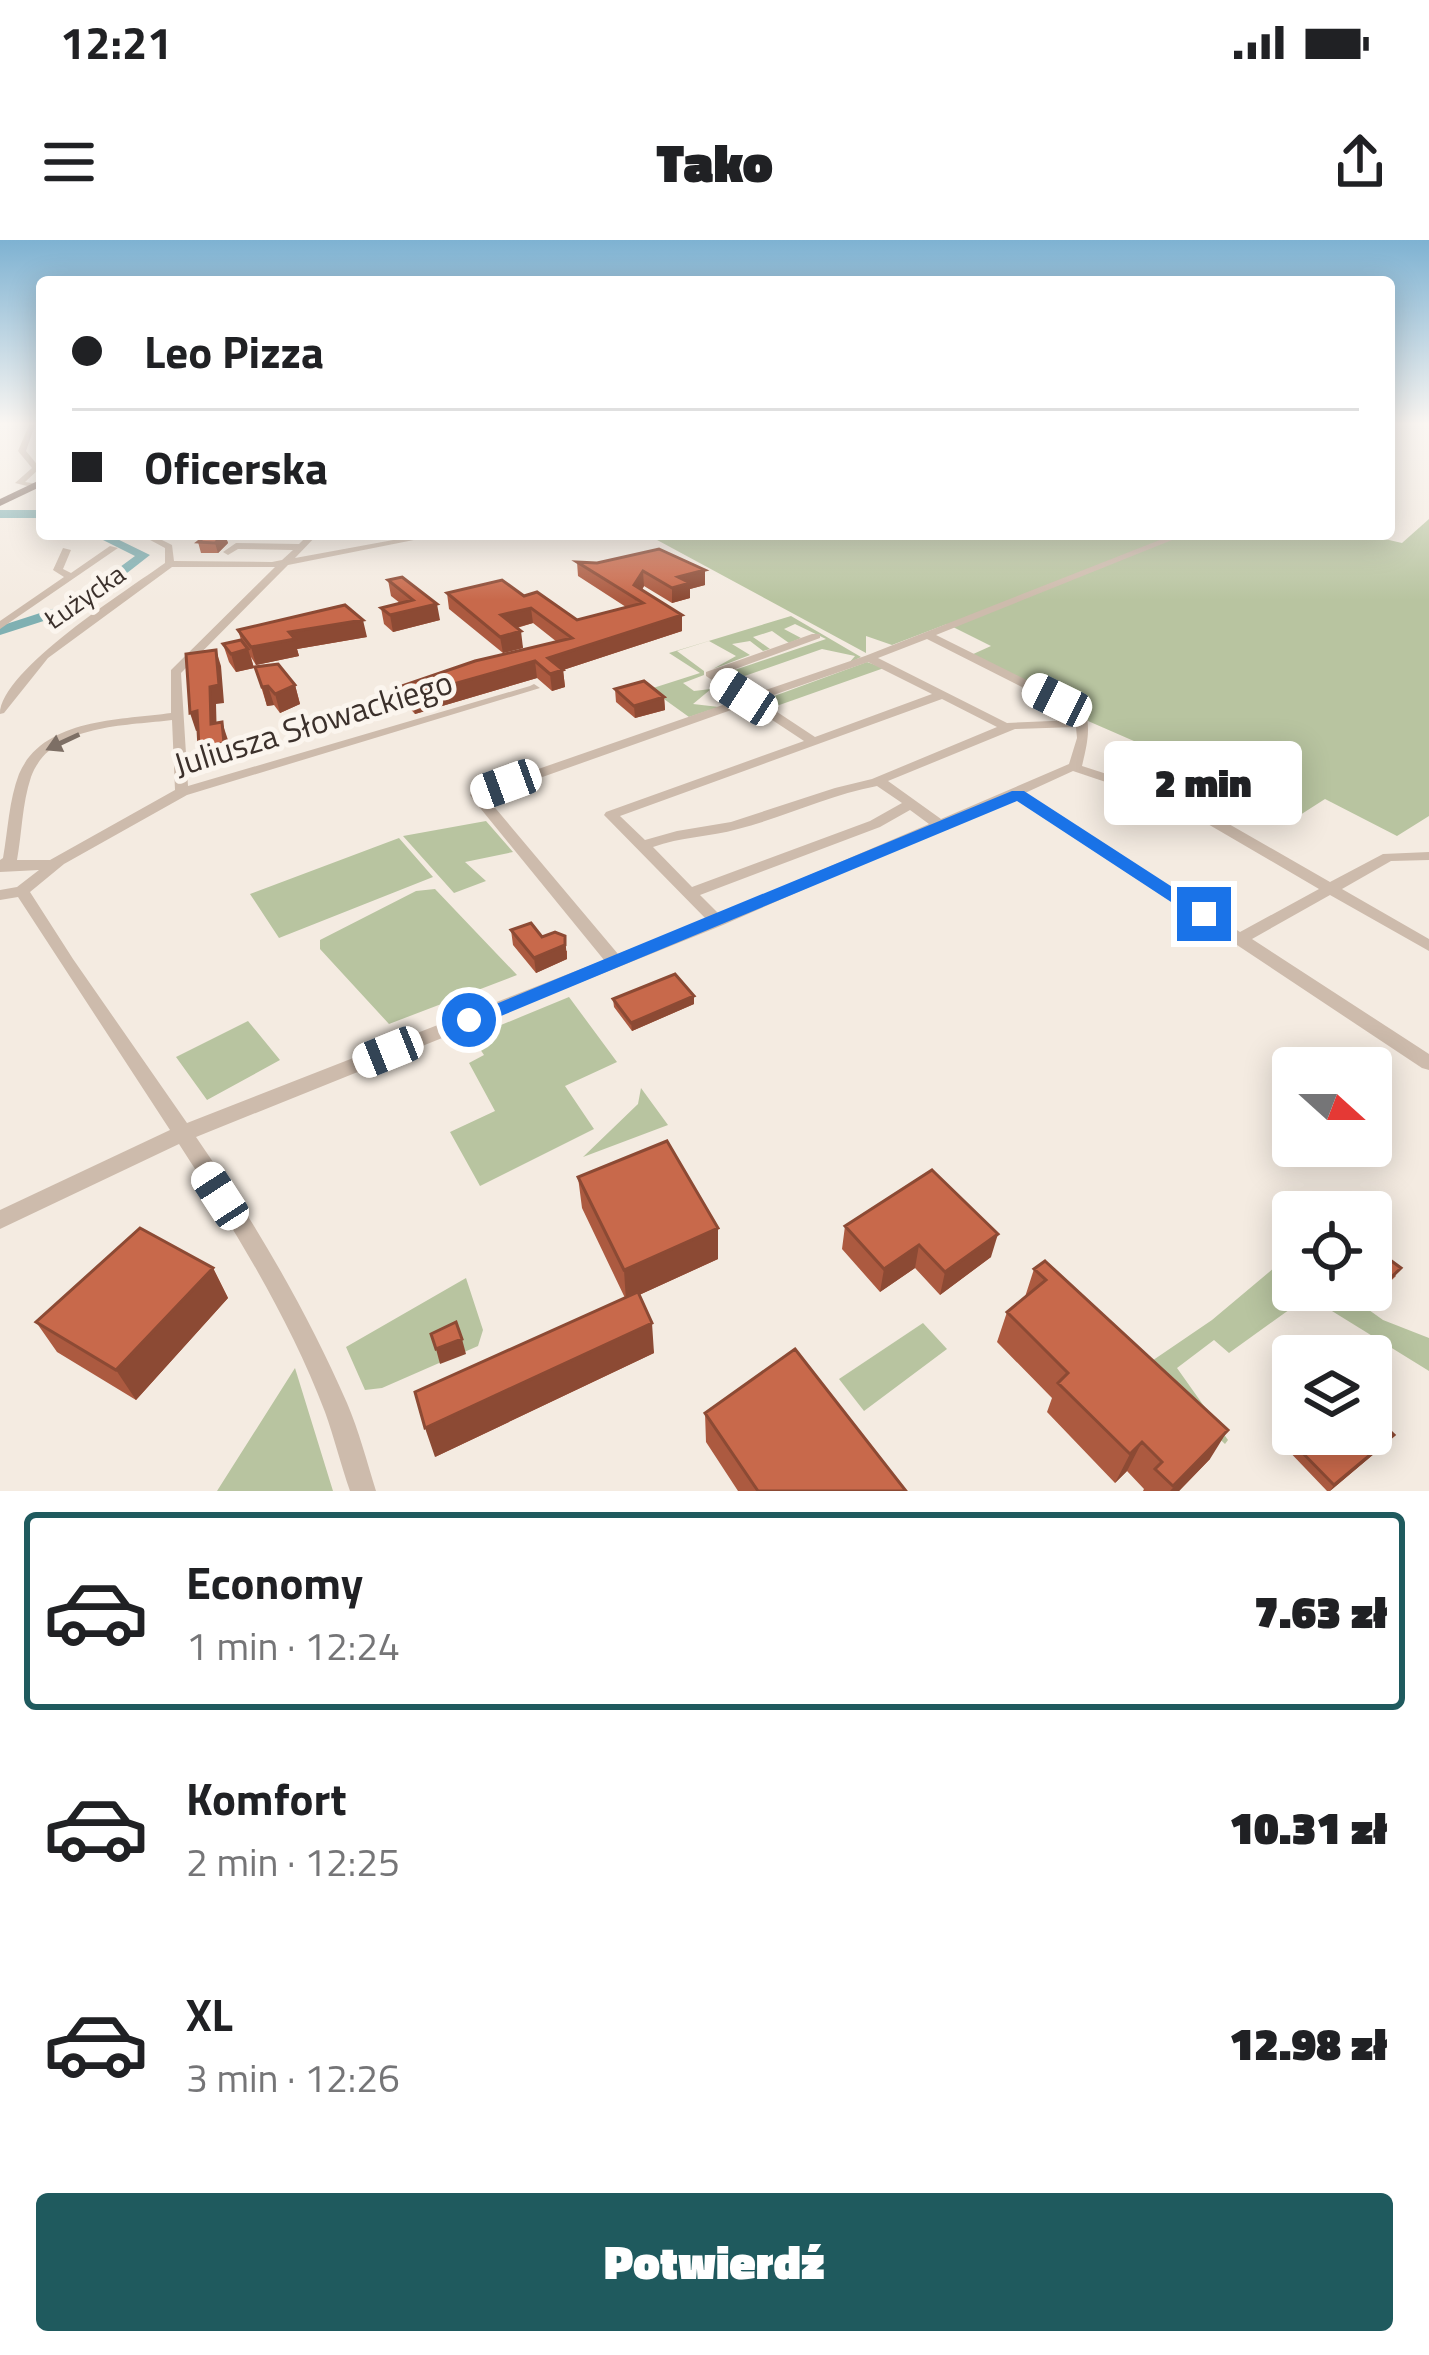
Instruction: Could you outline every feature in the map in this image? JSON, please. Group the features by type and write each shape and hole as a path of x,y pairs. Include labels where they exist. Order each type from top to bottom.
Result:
{"main road":[{"path":"0,503 34,486"}],"street":[{"name":"Łużycka","path":"0,710 44,656 170,564 169,548 154,540"},
{"path":"182,792 177,669 308,540"},
{"path":"170,564 283,563 408,540"},
{"path":"615,962 477,795 869,658 1168,540"},
{"path":"228,552 236,546 300,548"},
{"path":"0,626 113,548"},
{"path":"66,550 58,570 69,576"},
{"path":"925,634 1081,717"},
{"path":"813,742 711,673 816,636"},
{"path":"869,658 1006,728"},
{"name":"Juliusza Słowackiego","path":"0,896 22,891 53,865 182,792 534,688"},
{"path":"717,921 610,815 943,695"},
{"path":"1,866 10,860 27,771 45,749 69,736 176,716"},
{"path":"643,846 676,833 735,826 838,788 877,782 1006,728 1081,717"},
{"path":"1073,767 1081,717"},
{"path":"0,1220 179,1135 717,921 1073,767 1182,803 1429,946"},
{"path":"877,782 943,827"},
{"path":"1018,794 1429,1063"},
{"path":"689,892 875,824 909,805"},
{"path":"1241,938 1388,857 1422,855"},
{"name":"Juliusza Słowackiego","path":"1,866 53,865"},
{"path":"22,891 325,1372 363,1491"}],"green space":[{"path":"1429,519 1429,816 1397,836 1325,799 1286,824 1156,763 1166,755 1088,721 1087,712 971,655 991,646 947,624 892,645 866,636 866,653 657,540 1389,540 1402,543"},
{"path":"791,616 861,657 849,663 855,656 822,649 736,679 749,694 717,676 826,639 795,624 784,629 801,638 789,643 772,631 753,637 770,649 763,651 750,641 732,644 750,655 713,669 736,656 709,641 677,651 704,671 683,683 694,691 711,689 693,704 719,707 689,717 650,689 700,673 669,653"},
{"path":"867,662 884,668 768,709 758,702"},
{"path":"486,821 513,852 465,862 486,881 454,893 403,836"},
{"path":"399,838 433,877 279,938 250,894"},
{"path":"435,889 517,975 389,1024 320,949 320,940 416,891"},
{"path":"569,997 617,1062 565,1086 594,1129 480,1186 450,1132 495,1111 469,1063 484,1055 472,1037"},
{"path":"248,1021 280,1060 207,1100 176,1057"},
{"path":"641,1088 668,1125 583,1157 638,1104"},
{"path":"1272,1270 1272,1311 1287,1311 1229,1353 1214,1340 1177,1368 1228,1440 1225,1444 1143,1367 1212,1320"},
{"path":"466,1278 483,1330 478,1346 382,1388 365,1390 346,1347"},
{"path":"1332,1311 1370,1311 1429,1338 1429,1371 1392,1348 1392,1335 1371,1335"},
{"path":"923,1323 947,1349 864,1411 839,1379"},
{"path":"295,1368 333,1491 217,1491"}],"building":[{"path":"659,549 705,570 678,577 690,583 672,588 643,571 634,585 682,615 548,658 563,670 550,674 535,661 411,696 402,686 475,661 572,638 531,608 501,615 521,631 500,637 447,593 502,580 524,596 537,592 577,620 643,603 577,562 597,563"},
{"path":"402,577 437,604 390,615 381,608 413,600 388,580"},
{"path":"345,605 363,620 289,632 295,639 251,647 238,630"},
{"path":"241,640 248,649 231,654 223,644"},
{"path":"216,650 219,685 210,687 211,724 222,722 224,743 199,748 197,711 190,713 186,654"},
{"path":"278,664 295,685 275,694 268,686 262,687 255,667"},
{"path":"644,681 664,697 634,706 615,689"},
{"path":"531,923 542,937 555,932 565,936 565,945 534,958 511,930"},
{"path":"675,974 694,996 631,1023 613,999"},
{"path":"667,1141 718,1228 624,1270 578,1177"},
{"path":"932,1170 998,1234 945,1272 919,1245 884,1269 845,1226"},
{"path":"140,1228 213,1268 116,1370 36,1322"},
{"path":"1045,1261 1228,1430 1173,1486 1155,1469 1162,1462 1142,1442 1130,1454 1058,1383 1068,1373 1007,1312 1046,1280 1034,1269"},
{"path":"638,1292 652,1323 425,1428 415,1392"},
{"path":"456,1322 462,1339 436,1349 431,1334"},
{"path":"795,1349 906,1491 758,1491 705,1413"},
{"path":"1305,1455 1370,1455 1334,1485"}],"waterway":[{"path":"0,514 36,514"},
{"path":"0,631 76,606 144,555 110,540"}],"route":[{"path":"469,1020 1018,794 1204,914"}]}
